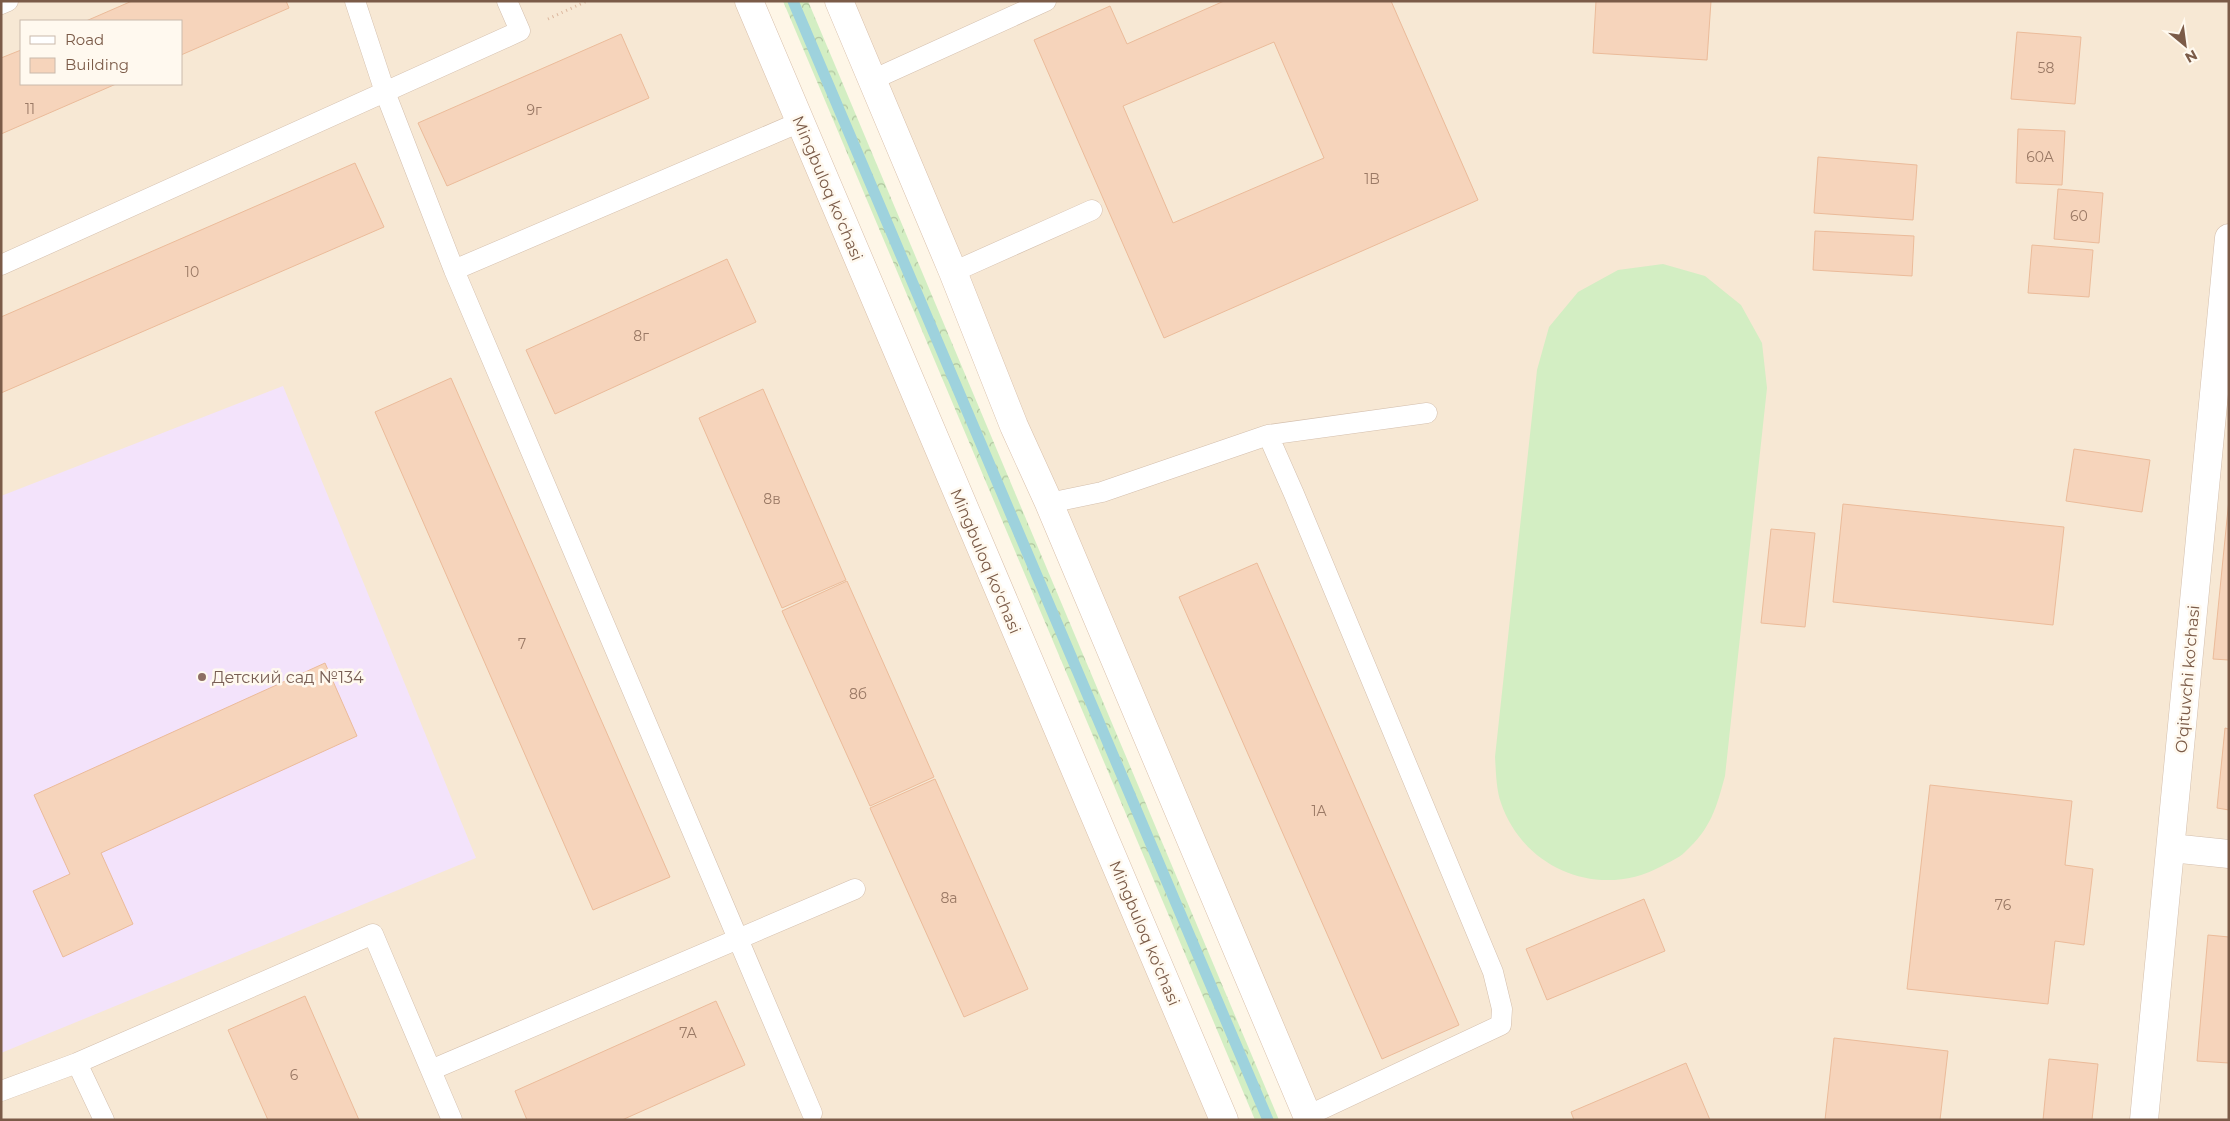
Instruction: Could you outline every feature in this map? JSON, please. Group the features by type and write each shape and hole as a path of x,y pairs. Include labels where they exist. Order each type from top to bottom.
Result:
{"main road":[{"name":"Mingbuloq ko'chasi","path":"749,1 1224,1120"},
{"path":"839,1 953,272 1014,426 1049,503 1308,1118"},
{"name":"O'qituvchi ko'chasi","path":"2144,1120 2229,238"},
{"path":"2170,848 2229,854"}],"lane":[{"path":"1,4 8,1"},
{"path":"355,1 385,92 454,270 812,1113"},
{"path":"1,265 520,31 507,1"},
{"path":"872,80 1046,1"},
{"path":"454,270 800,122"},
{"path":"953,272 1092,210"},
{"path":"1049,503 1102,492 1268,435 1427,413"},
{"path":"1268,435 1493,972 1502,1009 1501,1025 1308,1118"},
{"path":"431,1070 855,889"},
{"path":"1,1091 77,1063 373,934 452,1120"},
{"path":"77,1063 104,1120"}],"path":[{"path":"520,31 587,1"}],"shaded area":[{"path":"1,1 749,1 1224,1120 1,1120"},
{"path":"841,1 2229,1 2229,1120 1309,1120"},
{"name":"Детский сад №134","path":"283,386 476,858 1,1053 1,496"}],"green space":[{"path":"783,1 808,1 1279,1120 1255,1120"},
{"path":"1663,264 1705,276 1741,305 1762,343 1767,388 1725,776 1719,798 1707,826 1683,854 1662,866 1638,876 1614,880 1590,879 1567,872 1546,861 1527,846 1512,826 1501,803 1496,780 1495,757 1537,370 1549,327 1578,292 1618,270"}],"building":[{"path":"132,1 286,1 289,8 182,55 182,20 88,20"},
{"path":"1224,1 1391,1 1478,200 1164,338 1034,40 1110,6 1127,44","holes":["1274,42 1324,158 1173,223 1123,106"]},
{"path":"1596,1 1711,1 1707,60 1593,53"},
{"path":"2017,32 2081,37 2075,104 2011,99"},
{"path":"621,34 649,98 447,186 418,123"},
{"path":"20,50 20,85 114,85 1,134 1,58"},
{"path":"2018,129 2065,131 2062,185 2016,183"},
{"path":"1818,157 1917,165 1913,220 1814,213"},
{"path":"355,163 384,227 1,393 1,317"},
{"path":"2058,189 2103,193 2099,243 2054,239"},
{"path":"1815,231 1914,236 1912,276 1813,270"},
{"path":"2032,245 2093,250 2089,297 2028,293"},
{"path":"727,259 756,322 555,414 526,350"},
{"path":"451,378 670,877 593,910 375,412"},
{"path":"763,389 846,580 782,608 699,418"},
{"path":"2074,449 2150,460 2142,512 2066,501"},
{"path":"2229,499 2229,660 2213,659"},
{"path":"1843,504 2064,527 2053,625 1833,602"},
{"path":"1771,529 1815,533 1805,627 1761,623"},
{"path":"1257,563 1459,1025 1382,1059 1179,597"},
{"path":"847,581 934,777 870,806 782,611"},
{"path":"325,663 357,736 101,853 133,924 63,957 33,891 70,874 34,795"},
{"path":"2225,728 2229,729 2229,810 2217,808"},
{"path":"935,779 1028,989 964,1017 870,808"},
{"path":"1930,785 2072,801 2065,865 2093,869 2084,945 2055,941 2048,1004 1907,989"},
{"path":"1644,899 1665,951 1547,1000 1526,949"},
{"path":"2208,935 2229,937 2229,1063 2197,1061"},
{"path":"305,996 359,1120 268,1120 228,1030"},
{"path":"716,1001 745,1065 622,1120 527,1120 515,1091"},
{"path":"1834,1038 1948,1051 1940,1120 1825,1120"},
{"path":"2049,1059 2098,1064 2092,1120 2043,1120"},
{"path":"1686,1063 1710,1120 1574,1120 1571,1112"}],"waterway":[{"path":"793,1 1268,1120"}],"place":[{"name":"Детский сад №134","path":"202,677"}]}
